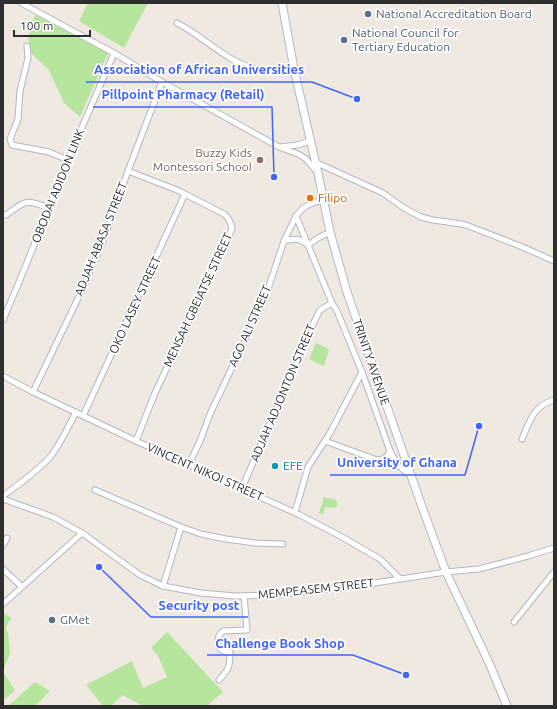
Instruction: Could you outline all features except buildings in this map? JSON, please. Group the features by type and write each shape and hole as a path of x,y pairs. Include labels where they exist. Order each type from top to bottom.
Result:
{"street":[{"path":"20,3 114,53 162,82 279,147 298,154 306,159 318,173"},
{"name":"TRINITY AVENUE","path":"282,3 294,69 330,232 347,292 446,572 490,665 507,706"},
{"path":"177,23 188,28 231,59 250,67 264,70 294,69"},
{"path":"27,46 28,58 20,92 18,119 10,139 11,144 49,152 68,160"},
{"name":"OBODAI ADIDON LINK","path":"3,320 68,160 114,53"},
{"name":"ADJAH ABASA STREET","path":"33,392 83,288 103,241 162,82"},
{"path":"279,147 297,145 310,141"},
{"path":"315,162 383,193 404,208 421,217 466,225 554,261"},
{"name":"MENSAH GBEIATSE STREET","path":"128,171 185,194 224,214 228,217 232,224 232,229 155,393 136,441"},
{"name":"OKO LASEY STREET","path":"83,416 185,194"},
{"name":"AGO ALI STREET","path":"189,464 200,441 210,414 265,298 284,241 296,216 303,208 312,203 323,200"},
{"path":"3,215 6,215 26,202 49,208"},
{"path":"296,216 362,372 389,454 399,466 411,476"},
{"path":"308,245 330,232"},
{"path":"284,241 300,239 308,245"},
{"name":"ADJAH ADJONTON STREET","path":"242,488 314,322 320,310 332,303"},
{"path":"295,512 308,467 325,441 362,372"},
{"name":"VINCENT NIKOI STREET","path":"3,376 33,392 136,441 295,512 380,559 400,579"},
{"path":"522,439 533,414 537,409 554,400"},
{"path":"3,496 35,471 51,456 62,440 76,412"},
{"path":"325,441 377,460 399,466"},
{"path":"377,460 383,459 389,454"},
{"path":"95,490 181,527 201,534 255,543 282,544"},
{"name":"MEMPEASEM STREET","path":"3,499 54,517 82,533 140,575 163,586 201,593 244,596 272,595 342,588 446,572 479,569 554,548"},
{"path":"163,586 181,527"},
{"path":"3,604 82,533"},
{"path":"3,545 6,538"},
{"path":"3,569 22,586"},
{"path":"514,622 554,572"},
{"path":"219,680 229,666 230,652 219,647 219,634 223,631 247,630 244,596"}],"green space":[{"path":"88,3 148,3 124,48 79,21"},
{"path":"35,15 108,53 80,117 64,103 49,70 32,54 28,39"},
{"path":"316,343 329,349 324,366 309,359"},
{"path":"324,497 336,500 338,503 335,508 325,507 323,514 319,513"},
{"path":"3,613 12,618 6,629 8,633 10,654 3,671"},
{"path":"167,632 223,692 207,706 143,706 122,695 111,706 103,706 86,685 132,661 143,688 167,677 158,656 151,648"},
{"path":"3,672 15,690 3,701"},
{"path":"35,682 50,691 35,706 8,706"}],"place":[{"name":"National Accreditation Board","path":"368,14"},
{"name":"National Council for Tertiary Education","path":"344,40"},
{"name":"Association of African Universities","path":"357,99"},
{"name":"Buzzy Kids Montessori School","path":"260,160"},
{"name":"Pillpoint Pharmacy (Retail)","path":"274,177"},
{"name":"Filipo","path":"310,198"},
{"name":"University of Ghana","path":"479,426"},
{"name":"EFE","path":"275,466"},
{"name":"Security post","path":"99,567"},
{"name":"GMet","path":"52,620"},
{"name":"Challenge Book Shop","path":"406,675"}]}
